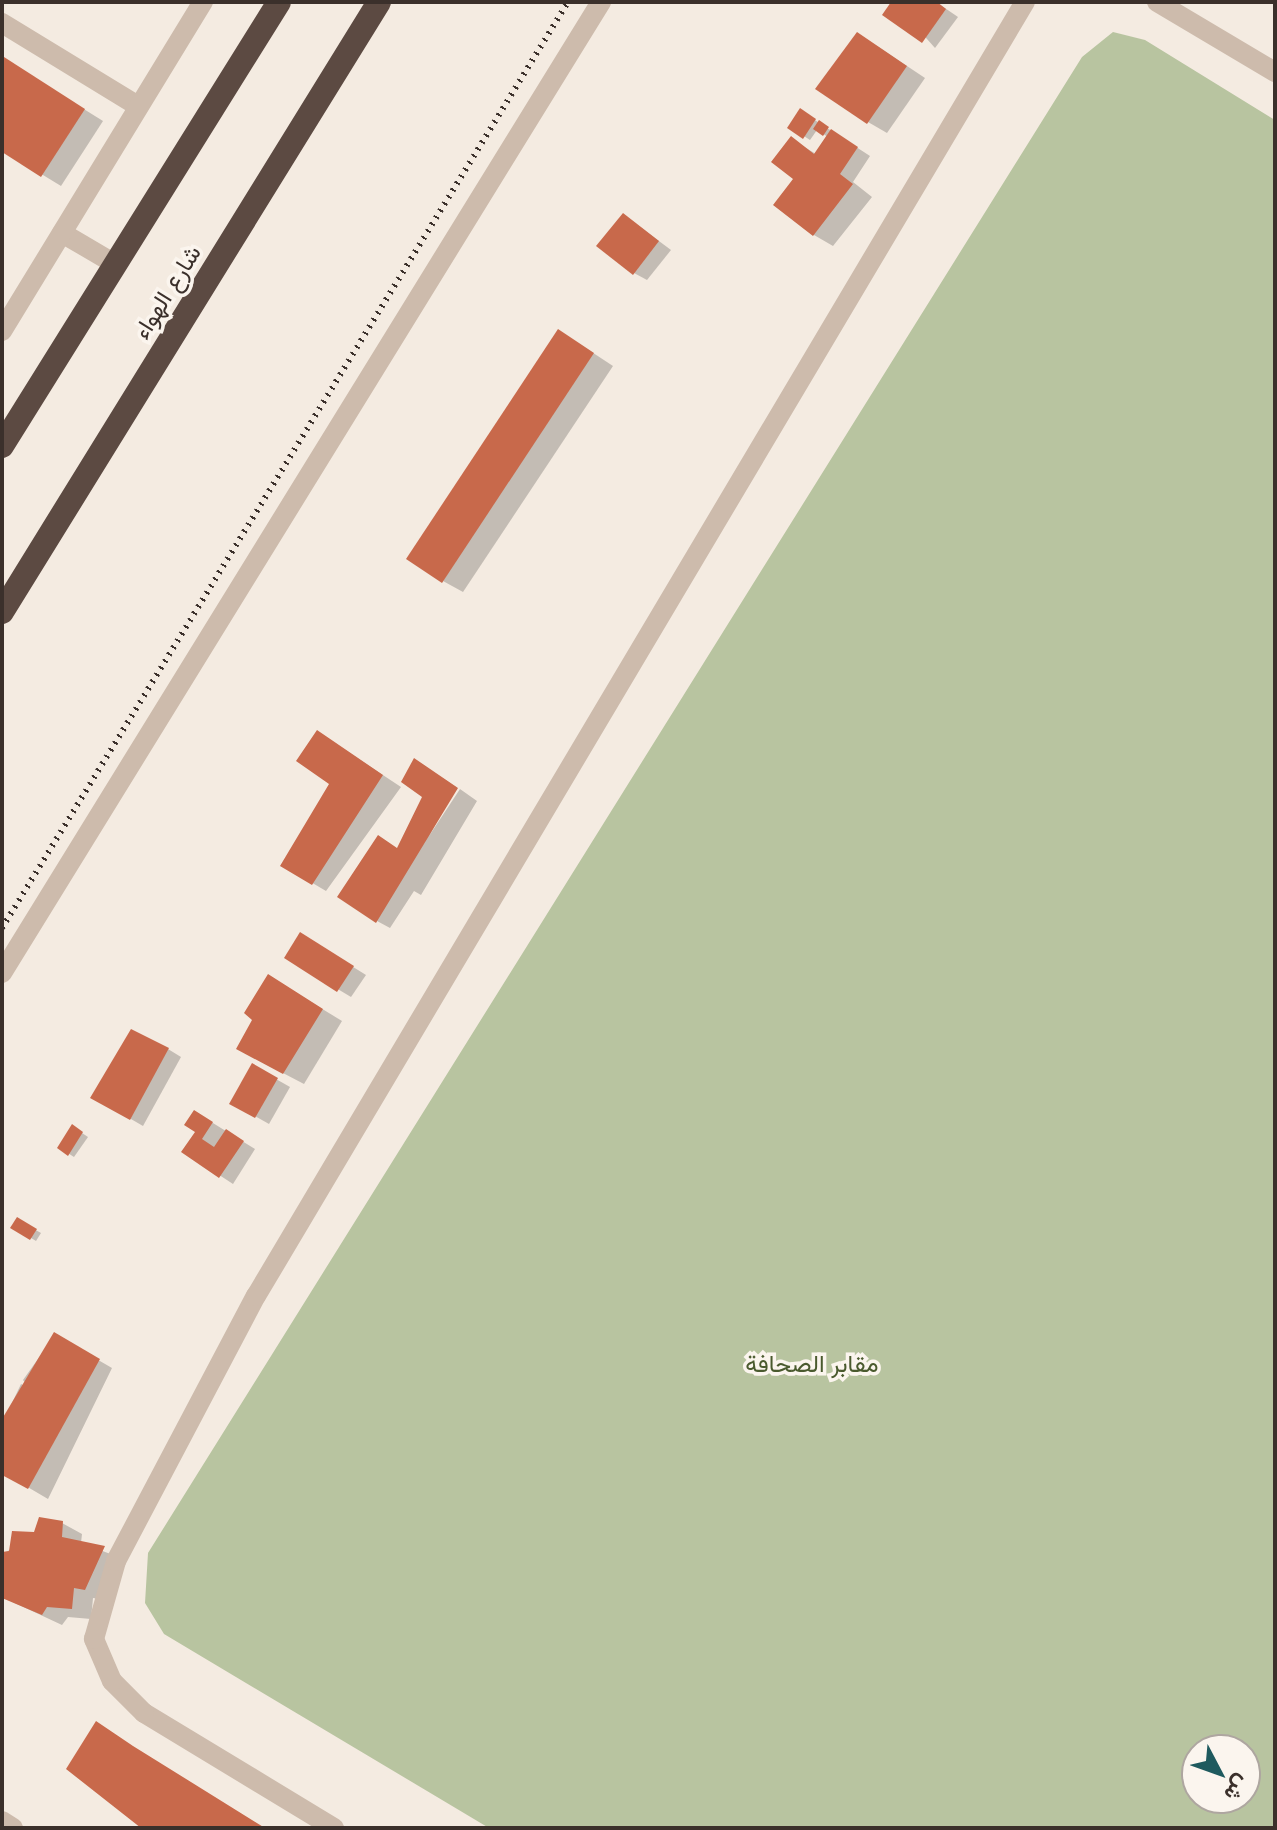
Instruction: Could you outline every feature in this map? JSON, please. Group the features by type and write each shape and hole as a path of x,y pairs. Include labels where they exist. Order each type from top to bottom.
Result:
{"highway":[{"path":"2,446 279,2"},
{"name":"شارع الهواء","path":"2,612 379,2"}],"street":[{"path":"2,331 203,2"},
{"path":"2,973 601,2"},
{"path":"334,1828 144,1713 112,1681 94,1639 116,1561 263,1283 1025,2"},
{"path":"1157,2 1275,72"},
{"path":"2,23 138,106"},
{"path":"62,233 115,264"},
{"path":"2,1821 13,1828"}],"green space":[{"name":"مقابر الصحافة","path":"1113,32 1145,40 1275,120 1275,1828 489,1828 164,1634 145,1603 148,1553 1082,57"}],"building":[{"path":"891,2 937,2 946,9 922,43 882,15"},
{"path":"857,32 907,66 867,124 815,89"},
{"path":"4,57 85,109 41,177 2,152"},
{"path":"800,108 816,119 803,139 787,128"},
{"path":"819,120 829,127 823,136 813,129"},
{"path":"831,129 858,147 840,174 853,184 813,236 773,205 793,179 771,162 791,136 814,154"},
{"path":"623,213 659,241 633,275 596,246"},
{"path":"558,329 594,353 442,583 406,559"},
{"path":"317,730 383,775 312,885 280,866 329,784 296,761"},
{"path":"414,758 458,788 376,923 337,897 378,835 397,848 422,797 401,782"},
{"path":"300,932 354,966 337,992 284,958"},
{"path":"268,974 323,1009 283,1074 236,1049 252,1020 244,1013"},
{"path":"131,1029 169,1048 130,1120 90,1098"},
{"path":"252,1063 278,1078 255,1118 229,1104"},
{"path":"194,1110 213,1122 202,1139 214,1147 226,1129 244,1141 219,1178 181,1152 195,1132 184,1125"},
{"path":"72,1124 83,1132 68,1156 57,1148"},
{"path":"17,1217 37,1229 30,1240 10,1228"},
{"path":"54,1332 100,1359 28,1489 2,1475 2,1419"},
{"path":"39,1517 63,1521 62,1537 105,1546 85,1590 74,1588 72,1609 47,1607 42,1615 2,1598 2,1552 9,1551 12,1531 34,1532"},
{"path":"96,1721 265,1828 141,1828 66,1769"}],"railway":[{"path":"2,928 568,2"}]}
